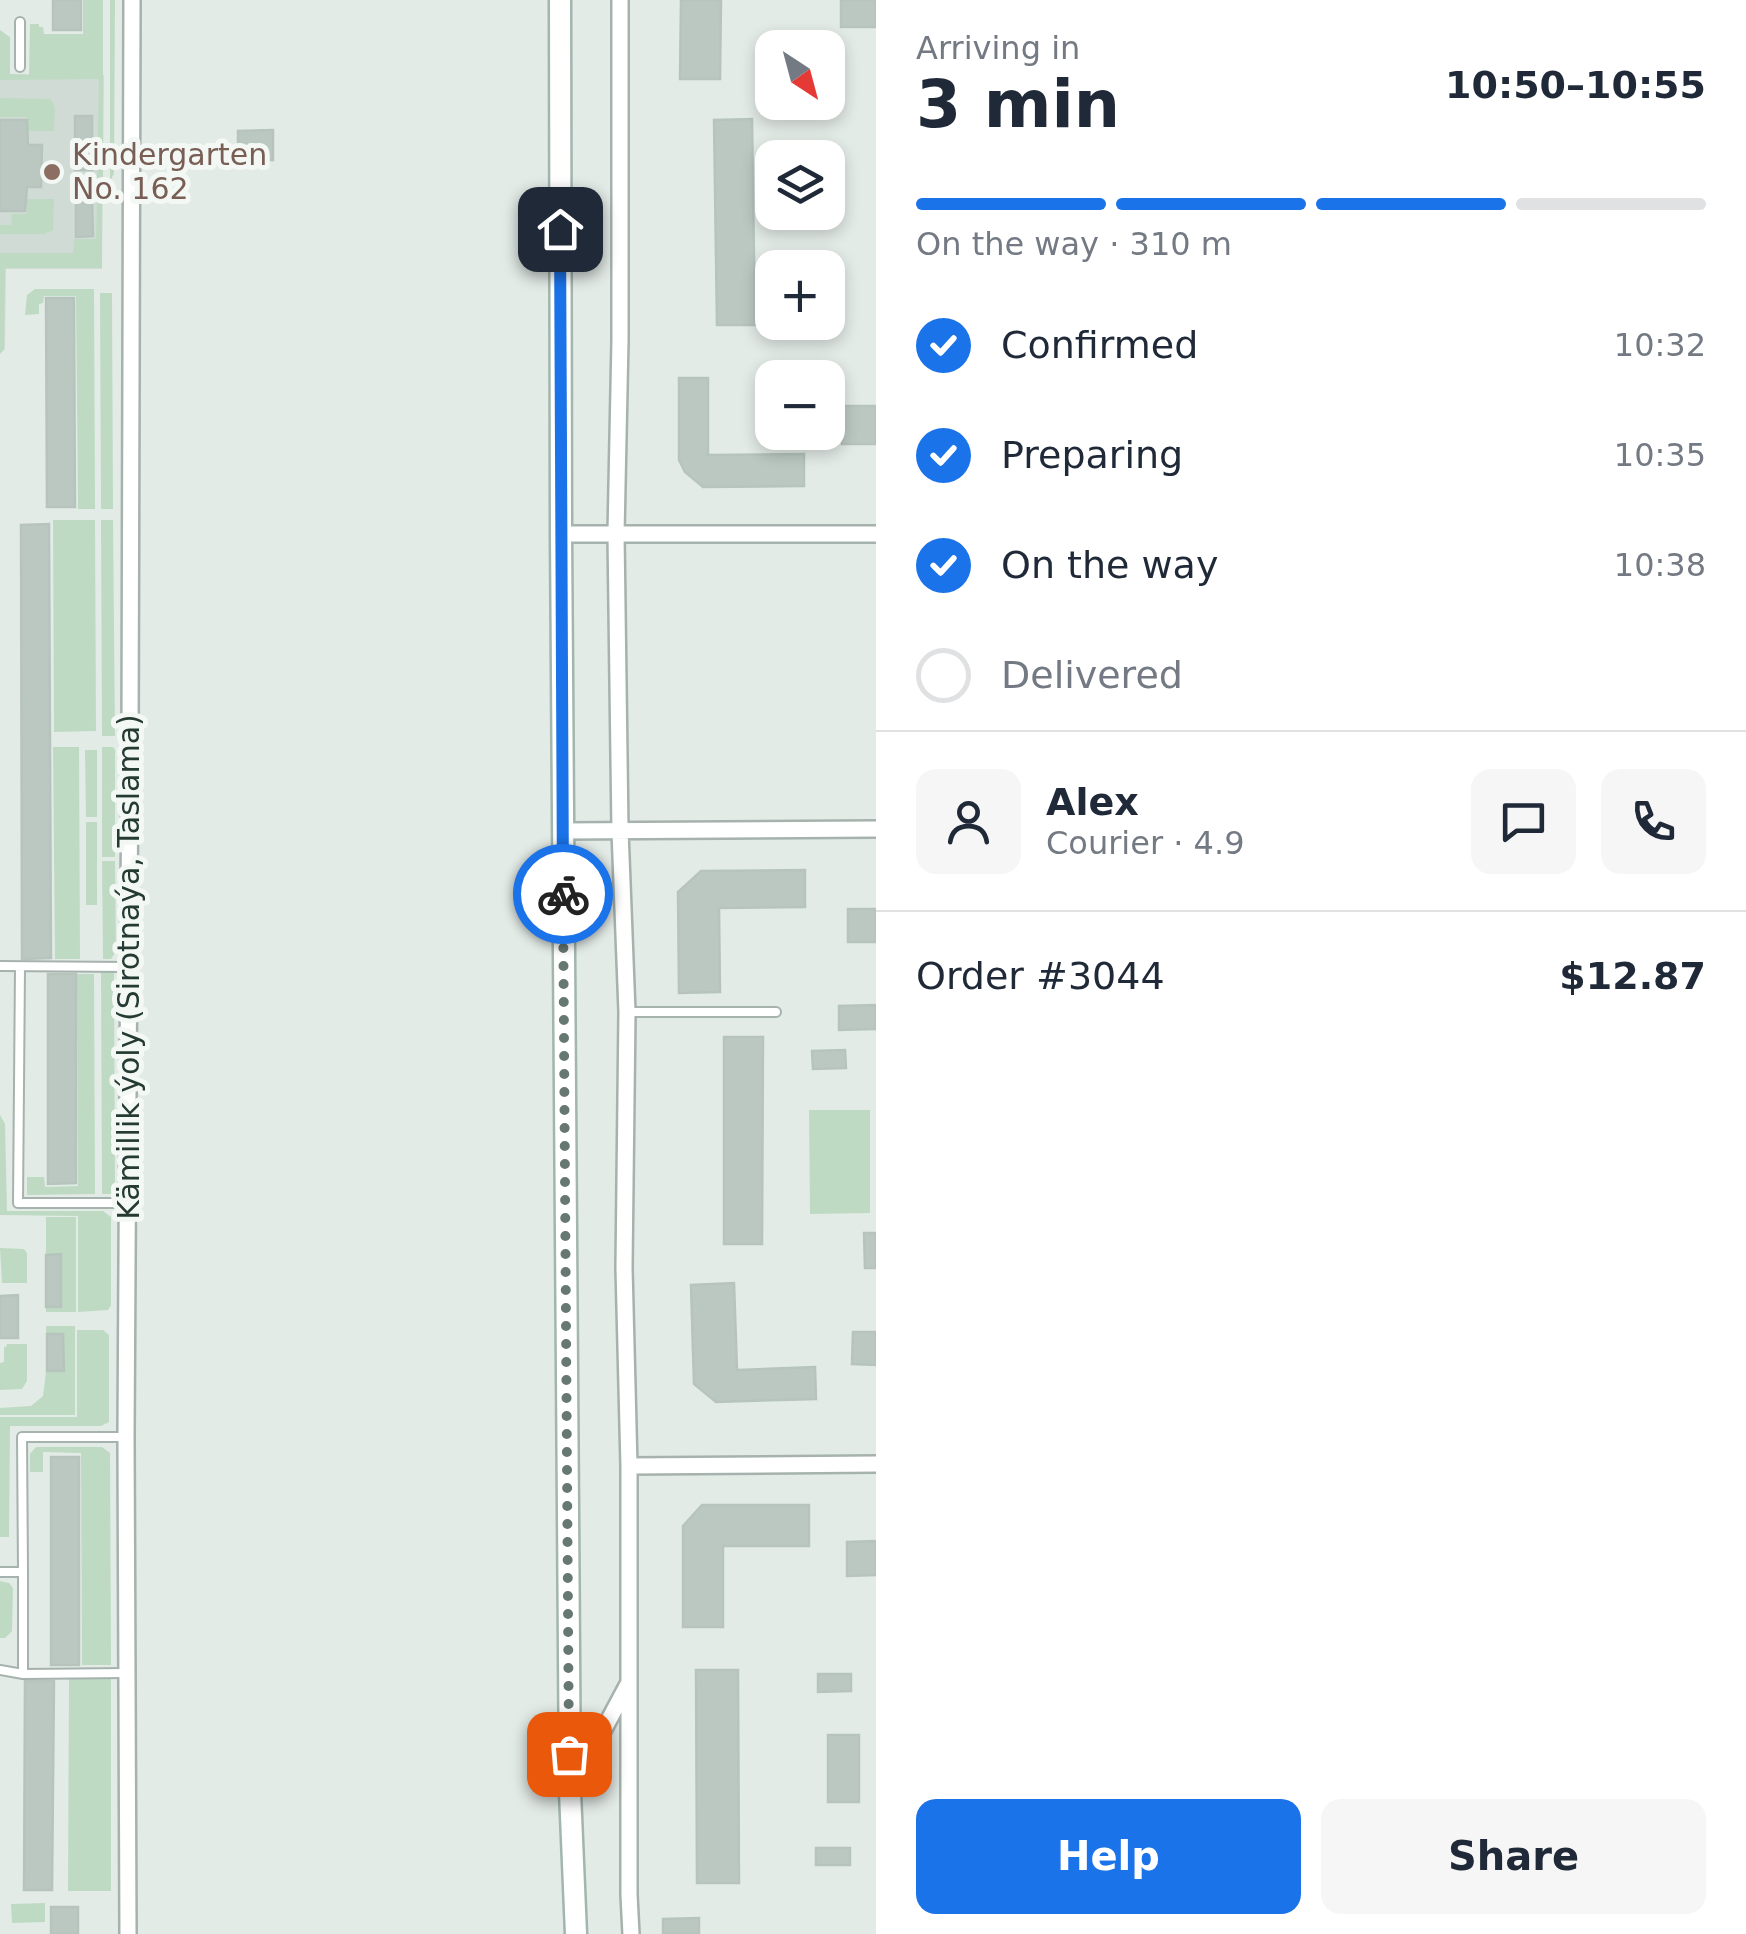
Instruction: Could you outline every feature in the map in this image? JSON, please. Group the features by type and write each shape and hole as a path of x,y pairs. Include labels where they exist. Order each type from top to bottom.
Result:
{"street":[{"name":"Kämillik ýoly (Sirotnaýa, Taslama)","path":"128,1934 126,1436 132,0"},
{"path":"560,0 570,1792 576,1934"},
{"path":"620,0 616,534 627,1012 624,1268 631,1934"},
{"path":"561,534 876,534"},
{"path":"563,831 876,829"},
{"path":"629,1466 876,1464"},
{"path":"570,1792 628,1684"}],"lane":[{"path":"20,22 20,67"},
{"path":"0,966 129,966"},
{"path":"20,966 18,1203 127,1203"},
{"path":"627,1012 776,1012"},
{"path":"22,1674 22,1437 126,1436"},
{"path":"0,1572 22,1572"},
{"path":"0,1670 22,1674 126,1673"}],"shaded area":[{"name":"Kindergarten No. 162","path":"0,30 10,37 10,74 104,75 102,269 6,269 5,349 0,354"}],"green space":[{"path":"83,0 103,0 103,184 97,184 99,79 0,80 0,30 10,38 10,74 29,75 30,24 39,24 44,34 83,34"},
{"path":"110,0 115,0 114,173 110,182"},
{"path":"0,98 51,99 55,108 54,131 28,131 27,117 0,117"},
{"path":"97,197 102,197 102,268 5,268 4,349 0,354 0,253 73,253 74,239 96,239"},
{"path":"27,199 54,199 53,230 44,234 0,234 0,225 11,225 12,214 27,214"},
{"path":"35,289 94,289 95,509 78,509 76,296 44,296 39,314 25,315 27,295"},
{"path":"100,293 112,293 113,509 101,509"},
{"path":"53,520 95,520 96,731 54,732"},
{"path":"101,520 113,520 115,736 102,736"},
{"path":"53,747 79,747 80,959 55,959"},
{"path":"102,747 115,750 115,857 102,857"},
{"path":"85,750 97,750 97,817 86,817"},
{"path":"86,822 97,822 97,905 86,905"},
{"path":"102,861 115,861 116,951 111,959 103,959"},
{"path":"101,971 114,971 115,1194 102,1194"},
{"path":"77,974 94,974 95,1194 27,1195 27,1177 44,1177 45,1187 78,1186"},
{"path":"809,1110 870,1110 870,1213 810,1214"},
{"path":"0,1115 5,1124 7,1211 103,1211 111,1217 108,1310 78,1312 78,1216 0,1215"},
{"path":"46,1217 76,1217 76,1312 46,1312 46,1308 62,1307 62,1254 46,1254"},
{"path":"0,1248 24,1249 27,1283 2,1283"},
{"path":"46,1326 75,1326 75,1415 0,1415 0,1408 31,1406 43,1396 46,1372 64,1371 64,1334 46,1333"},
{"path":"77,1330 103,1330 109,1335 109,1422 101,1426 10,1426 9,1537 0,1537 0,1417 77,1417"},
{"path":"7,1344 27,1344 27,1381 22,1389 0,1390 0,1363 4,1362"},
{"path":"36,1447 102,1447 110,1453 111,1665 82,1665 81,1453 43,1452 43,1472 30,1472 30,1454"},
{"path":"0,1581 13,1588 12,1631 5,1638 0,1638"},
{"path":"111,1678 111,1891 68,1891 69,1679"},
{"path":"45,1903 45,1922 12,1923 11,1904"}],"building":[{"path":"53,0 81,0 81,30 53,30"},
{"path":"681,0 721,0 720,79 680,79"},
{"path":"841,0 876,0 876,27 841,27"},
{"path":"75,116 92,116 92,170 75,170"},
{"path":"752,119 755,325 717,325 714,120"},
{"path":"0,120 27,120 28,145 42,145 41,187 27,187 25,211 0,211"},
{"path":"273,130 273,160 238,161 238,131"},
{"path":"76,200 92,200 93,236 76,237"},
{"path":"46,298 74,298 75,507 47,507"},
{"path":"679,378 708,378 708,455 804,454 804,486 703,487 685,472 679,460"},
{"path":"845,406 876,406 876,444 845,444"},
{"path":"49,524 51,958 22,959 21,525"},
{"path":"805,870 805,907 719,908 720,992 679,993 678,892 701,871"},
{"path":"848,909 876,909 876,942 848,942"},
{"path":"48,974 76,974 76,1183 48,1184"},
{"path":"876,1005 876,1029 839,1030 839,1006"},
{"path":"724,1037 763,1037 762,1244 724,1244"},
{"path":"845,1050 846,1068 813,1069 812,1051"},
{"path":"864,1233 876,1233 876,1268 865,1268"},
{"path":"61,1254 61,1307 46,1307 46,1255"},
{"path":"734,1283 737,1370 815,1367 816,1399 716,1402 694,1384 691,1285"},
{"path":"18,1295 18,1338 0,1338 0,1296"},
{"path":"853,1332 876,1332 876,1365 852,1364"},
{"path":"47,1334 63,1334 64,1371 47,1371"},
{"path":"51,1457 79,1457 79,1665 51,1665"},
{"path":"702,1505 809,1505 809,1546 723,1546 723,1627 683,1627 683,1526"},
{"path":"876,1541 876,1575 847,1576 847,1542"},
{"path":"696,1670 738,1670 739,1883 697,1883"},
{"path":"818,1674 851,1674 851,1691 818,1692"},
{"path":"25,1681 54,1681 52,1890 24,1890"},
{"path":"828,1735 859,1735 859,1802 828,1802"},
{"path":"816,1848 850,1848 850,1865 816,1865"},
{"path":"51,1907 78,1907 78,1934 51,1934"},
{"path":"699,1918 699,1934 663,1934 663,1919"}],"way so far":[{"path":"563,894 569,1754"}],"place":[{"name":"Kindergarten No. 162","path":"52,172"}],"route":[{"path":"560,229 563,894"}]}
